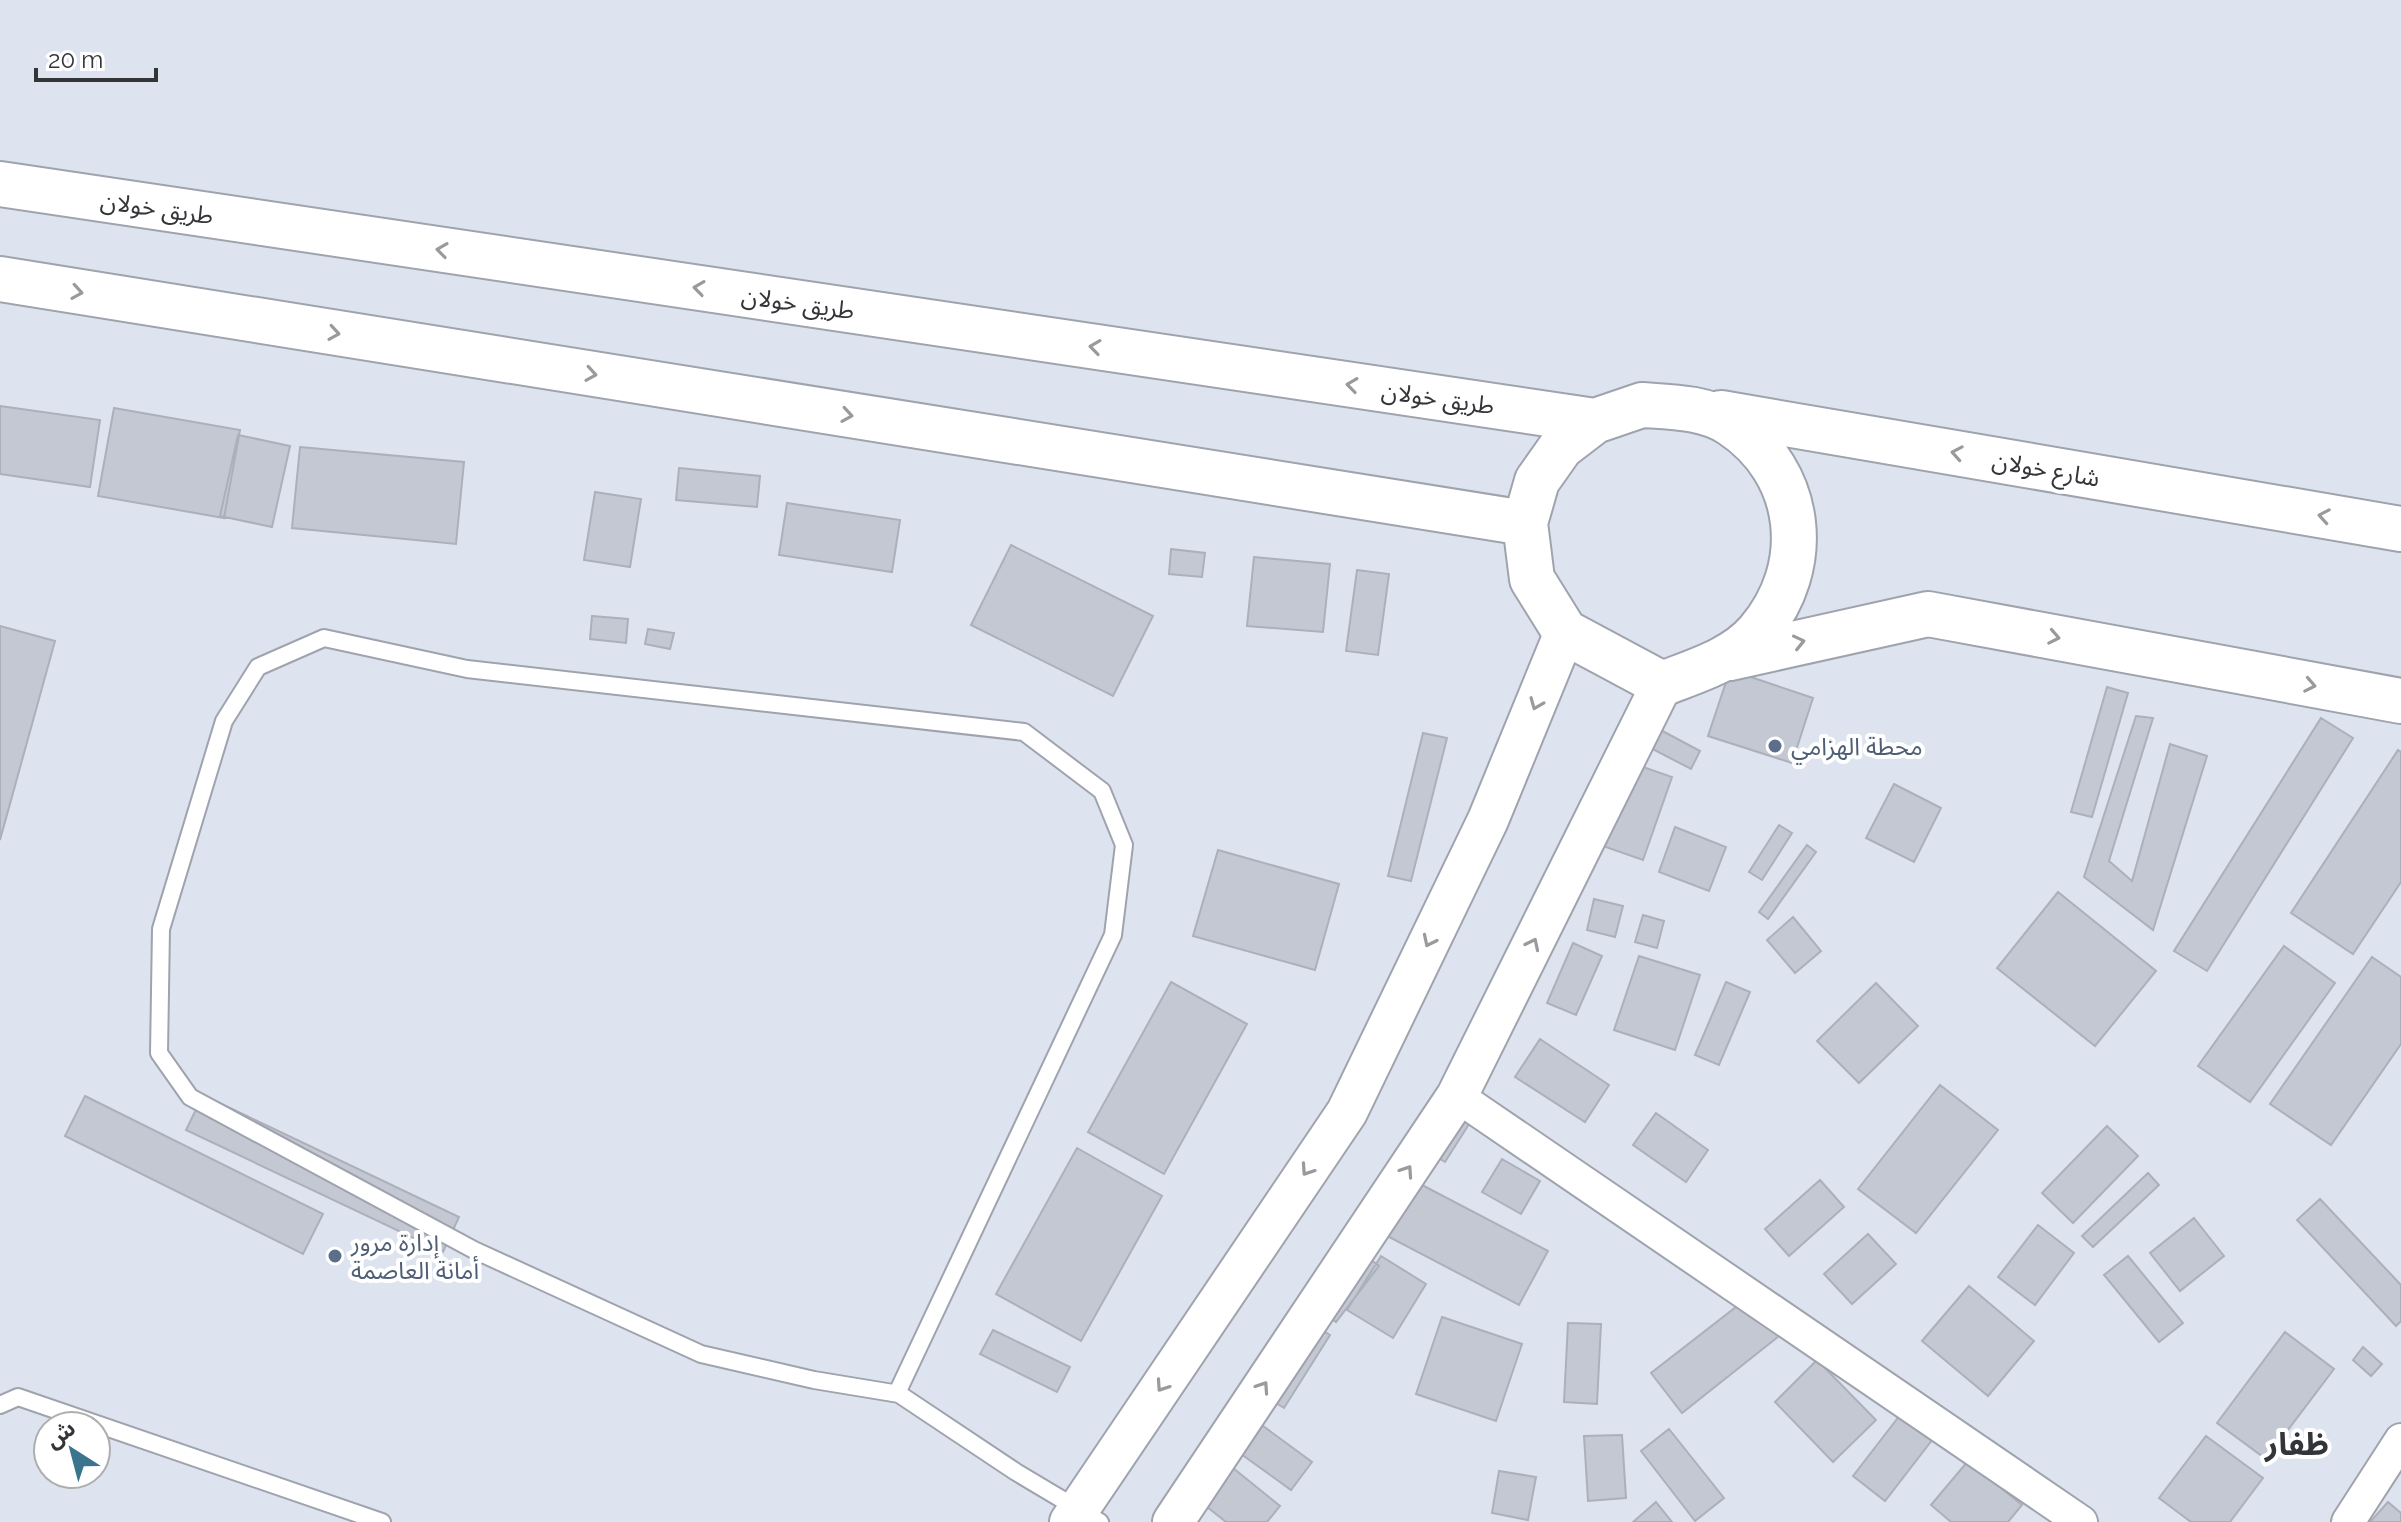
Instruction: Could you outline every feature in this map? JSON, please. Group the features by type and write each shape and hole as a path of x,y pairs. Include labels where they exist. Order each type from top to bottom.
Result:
{"main road":[{"name":"طريق خولان","path":"0,184 1595,421"},
{"path":"0,279 1525,523"},
{"path":"1723,659 1756,634 1781,601 1794,563 1794,522 1783,483 1761,449 1729,423 1691,408 1642,405 1595,421 1561,447 1537,481 1525,523 1532,579 1565,632 1662,684 1723,659 1928,614 2401,701"},
{"name":"شارع خولان","path":"1691,408 2401,529"}],"street":[{"path":"1083,1518 1347,1112 1488,820 1565,632"},
{"path":"1173,1522 1457,1096 1662,684"},
{"path":"1457,1096 2081,1522"},
{"path":"2348,1522 2401,1440"}],"lane":[{"path":"897,1393 1113,935 1124,845 1102,791 1024,732 467,669 324,638 258,667 224,721 161,929 159,1053 190,1097 474,1250 701,1354 814,1380 897,1393 1083,1518"},
{"path":"0,1405 18,1397 382,1522"}],"building":[{"path":"0,406 100,420 90,487 0,474"},
{"path":"114,408 240,430 224,518 98,496"},
{"path":"238,435 290,446 272,527 220,516"},
{"path":"300,447 464,462 456,544 292,528"},
{"path":"679,468 760,476 757,507 676,500"},
{"path":"595,492 641,499 630,567 584,560"},
{"path":"787,503 900,520 892,572 779,555"},
{"path":"1011,545 1153,616 1113,696 971,625"},
{"path":"1171,549 1205,553 1202,577 1169,574"},
{"path":"1254,557 1330,564 1323,632 1247,626"},
{"path":"1357,570 1389,574 1378,655 1346,651"},
{"path":"592,616 628,619 626,643 590,639"},
{"path":"0,626 55,641 0,840"},
{"path":"648,629 674,633 670,649 645,644"},
{"path":"1730,670 1813,698 1792,763 1708,736"},
{"path":"2107,687 2128,693 2092,817 2071,812"},
{"path":"2136,716 2153,718 2109,861 2132,881 2170,744 2207,756 2153,930 2084,877"},
{"path":"2321,718 2353,738 2207,971 2174,951"},
{"path":"1655,727 1700,751 1691,769 1645,745"},
{"path":"1423,733 1447,738 1411,881 1388,876"},
{"path":"2398,750 2401,752 2401,882 2353,954 2291,913"},
{"path":"1606,754 1672,777 1643,860 1577,837"},
{"path":"1894,784 1941,808 1914,862 1866,838"},
{"path":"1779,825 1792,833 1762,880 1749,872"},
{"path":"1675,827 1726,847 1709,891 1659,872"},
{"path":"1807,845 1816,852 1768,919 1759,912"},
{"path":"1218,850 1339,884 1315,970 1193,936"},
{"path":"2058,892 2156,971 2095,1046 1997,968"},
{"path":"1594,899 1623,906 1615,937 1587,930"},
{"path":"1643,915 1664,921 1657,948 1635,942"},
{"path":"1793,917 1821,951 1795,973 1767,940"},
{"path":"1573,943 1602,956 1576,1015 1547,1003"},
{"path":"2284,946 2335,983 2250,1102 2198,1066"},
{"path":"1639,956 1700,975 1675,1050 1614,1030"},
{"path":"2372,957 2401,977 2401,1044 2331,1145 2270,1104"},
{"path":"1171,982 1247,1024 1164,1174 1088,1132"},
{"path":"1726,982 1750,992 1719,1065 1695,1055"},
{"path":"1876,983 1918,1026 1859,1083 1817,1041"},
{"path":"1540,1039 1609,1085 1585,1122 1515,1077"},
{"path":"1940,1085 1998,1130 1916,1233 1858,1189"},
{"path":"203,1095 459,1217 443,1252 186,1130"},
{"path":"85,1096 323,1214 303,1254 65,1136"},
{"path":"1440,1101 1471,1121 1445,1162 1413,1142"},
{"path":"1656,1113 1708,1150 1686,1182 1633,1145"},
{"path":"2107,1126 2138,1156 2073,1223 2042,1193"},
{"path":"1077,1148 1162,1196 1081,1341 996,1294"},
{"path":"1502,1159 1540,1181 1521,1214 1482,1192"},
{"path":"2148,1173 2159,1185 2093,1247 2082,1236"},
{"path":"1401,1174 1548,1251 1519,1305 1372,1228"},
{"path":"1820,1180 1844,1207 1789,1256 1765,1229"},
{"path":"2320,1199 2401,1285 2401,1321 2396,1326 2297,1220"},
{"path":"2194,1218 2224,1256 2180,1291 2150,1253"},
{"path":"2038,1225 2074,1253 2035,1305 1998,1277"},
{"path":"1868,1234 1896,1264 1852,1304 1824,1274"},
{"path":"1350,1244 1379,1266 1336,1322 1307,1300"},
{"path":"1381,1256 1426,1284 1393,1338 1347,1310"},
{"path":"2128,1256 2183,1323 2159,1342 2104,1275"},
{"path":"1969,1286 2034,1341 1988,1396 1922,1341"},
{"path":"1754,1293 1784,1332 1682,1413 1651,1373"},
{"path":"1290,1310 1330,1335 1284,1408 1245,1384"},
{"path":"1442,1317 1522,1344 1496,1421 1416,1394"},
{"path":"1568,1323 1601,1324 1597,1404 1564,1402"},
{"path":"993,1330 1070,1367 1057,1392 980,1354"},
{"path":"2285,1332 2334,1369 2266,1459 2217,1423"},
{"path":"2363,1347 2382,1364 2371,1376 2353,1360"},
{"path":"1817,1360 1876,1420 1833,1462 1775,1402"},
{"path":"1904,1410 1936,1435 1885,1501 1853,1476"},
{"path":"1244,1412 1312,1462 1291,1490 1223,1441"},
{"path":"1669,1429 1724,1498 1695,1521 1641,1451"},
{"path":"1622,1435 1626,1498 1588,1501 1584,1436"},
{"path":"2206,1436 2263,1478 2230,1522 2191,1522 2159,1498"},
{"path":"1212,1451 1280,1506 1267,1522 1226,1522 1182,1487"},
{"path":"1968,1461 2022,1505 2008,1522 1951,1522 1931,1505"},
{"path":"1499,1471 1536,1477 1528,1520 1492,1513"},
{"path":"1656,1502 1672,1522 1633,1522"},
{"path":"2388,1502 2401,1513 2401,1522 2370,1522"}],"place":[{"name":"محطة الهزامي","path":"1775,746"},
{"name":"إدارة مرور أمانة العاصمة","path":"335,1256"}],"district":[{"name":"ظفار","path":"2297,1443"}]}
